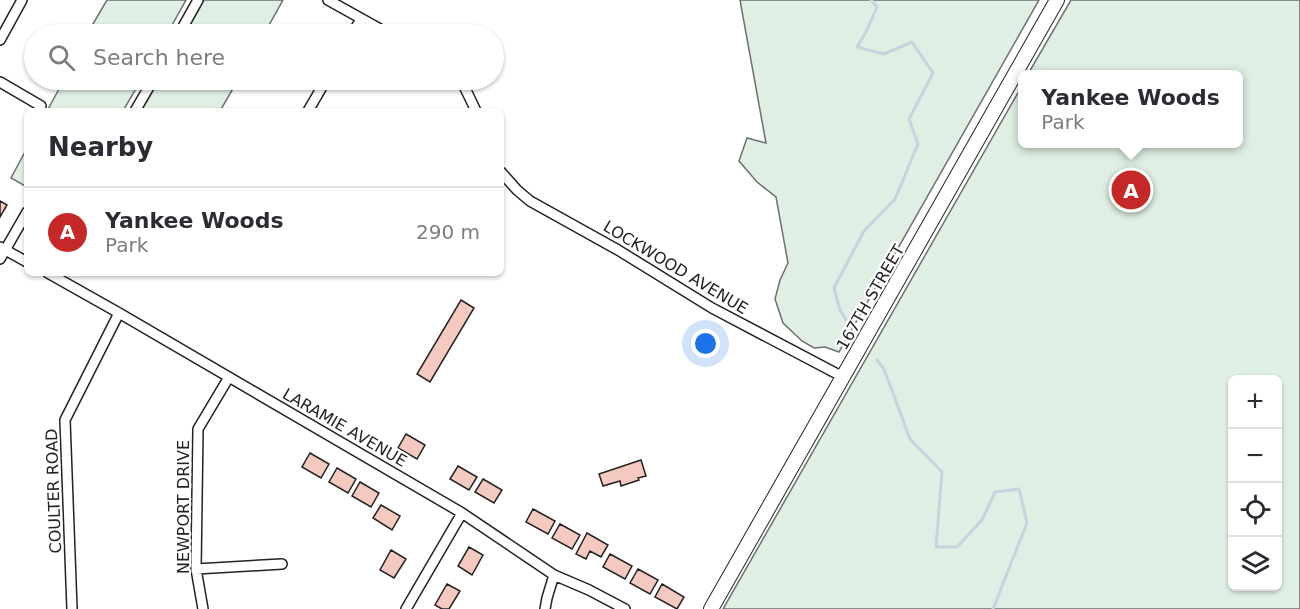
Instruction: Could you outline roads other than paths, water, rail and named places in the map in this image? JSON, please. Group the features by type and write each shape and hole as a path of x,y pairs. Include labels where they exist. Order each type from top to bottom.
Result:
{"main road":[{"name":"167TH STREET","path":"711,609 1057,0"}],"street":[{"path":"0,40 22,0"},
{"path":"185,24 198,0"},
{"path":"328,0 370,24"},
{"path":"358,24 361,19"},
{"path":"0,82 41,106"},
{"path":"137,108 147,90"},
{"path":"310,108 320,90"},
{"path":"466,90 474,108"},
{"name":"LOCKWOOD AVENUE","path":"504,175 530,201 618,250 712,308 843,377"},
{"path":"0,259 3,248 24,216"},
{"path":"3,248 24,260"},
{"name":"LARAMIE AVENUE","path":"53,276 462,513 554,575 590,590 625,609"},
{"name":"COULTER ROAD","path":"72,609 65,420 119,313"},
{"name":"NEWPORT DRIVE","path":"203,609 196,569 198,429 229,377"},
{"path":"406,609 462,513"},
{"path":"196,569 282,564"},
{"path":"546,609 554,575"}],"waterway":[{"path":"846,320 840,310 834,288 864,231 895,199 918,144 909,119 933,73 912,42 884,54 857,47 877,7 871,0"},
{"path":"877,360 884,369 910,439 942,472 936,547 957,547 982,520 995,492 1019,489 1027,523 993,609"}],"place":[{"name":"Yankee Woods","path":"1131,190"}]}
